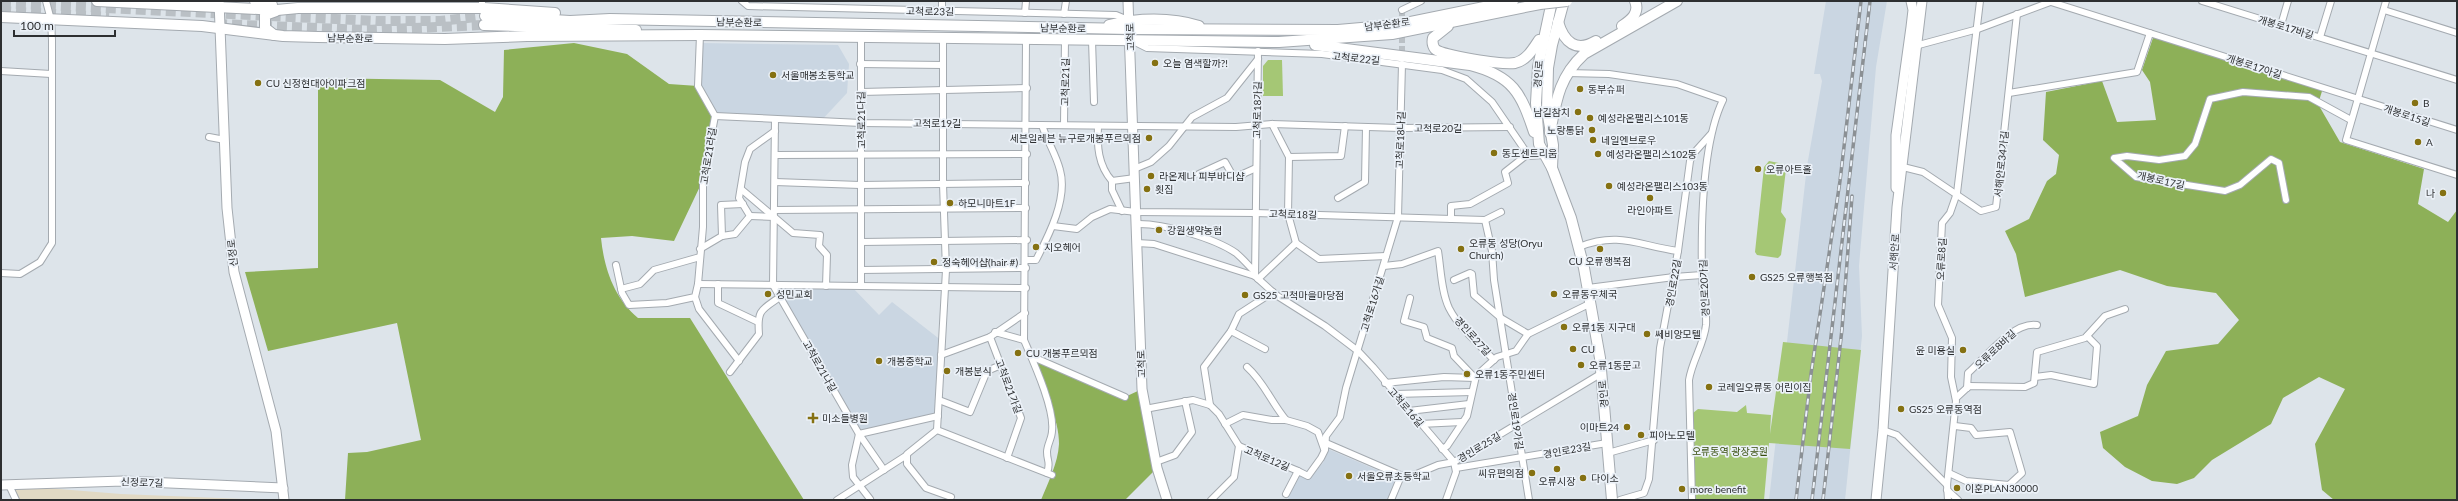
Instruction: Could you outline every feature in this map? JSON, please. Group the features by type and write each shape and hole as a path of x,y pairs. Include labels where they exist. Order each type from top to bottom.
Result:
{"main road":[{"name":"남부순환로","path":"97,1 175,6 220,4 277,10 298,8 484,8 610,19 1097,29 1129,25 1338,30 1452,18 1565,1"},
{"path":"175,6 194,1"},
{"path":"255,1 298,8"},
{"name":"고척로","path":"1128,1 1142,389 1156,462 1167,500"},
{"path":"1485,1 1452,18 1438,32 1433,38 1432,44 1439,52 1471,59 1515,62 1531,53 1544,31"},
{"name":"남부순환로","path":"1,17 221,29 274,35 445,40 527,36 700,34 1279,42 1392,34 1513,1"},
{"name":"경인로","path":"1552,1 1544,31 1538,66 1536,103 1539,144 1552,168 1579,247 1588,288 1602,373 1612,500"},
{"name":"경인로","path":"1552,168 1553,145 1547,110 1548,68 1558,22 1565,1"},
{"path":"1558,22 1566,41 1574,46 1581,47 1591,44 1632,19 1636,12 1634,1"},
{"path":"1550,133 1561,84 1567,73 1584,54 1676,1"},
{"path":"1897,207 1895,157 1906,57 1913,10 1911,1"},
{"name":"서해안로","path":"1876,500 1883,430 1897,207 1903,167 1920,3"},
{"name":"신정로","path":"220,4 227,208 234,272 276,431 284,500"},
{"path":"274,35 265,28 264,19 265,15 277,10"},
{"name":"남부순환로","path":"610,19 570,21 484,21 700,34"},
{"path":"1279,42 1352,49 1470,65 1490,70 1516,88 1524,102 1539,144"},
{"name":"신정로7길","path":"5,485 123,481 283,488"}],"street":[{"path":"1,273 20,274 40,262 52,243 51,20 46,1"},
{"name":"고척로23길","path":"742,1 748,6 1116,15 1129,25"},
{"path":"848,1 848,9"},
{"path":"942,1 942,11"},
{"path":"1025,13 1026,1"},
{"path":"1064,14 1066,1"},
{"path":"1402,10 1421,1"},
{"name":"오류로8길","path":"1948,500 1947,487 1955,426 1956,398 1951,377 1952,338 1938,305 1942,224 1952,209 1957,193 1978,29 1980,1"},
{"path":"1915,46 1978,29 2052,1"},
{"name":"개봉로17아길","path":"2052,1 2357,99"},
{"name":"개봉로17바길","path":"2202,1 2371,53"},
{"path":"2281,25 2288,1"},
{"path":"2320,37 2331,1"},
{"path":"2386,1 2346,140 2457,175"},
{"path":"2384,10 2457,34"},
{"name":"서해안로34가길","path":"1903,167 1923,172 1957,193 1981,211 1996,207 2017,14"},
{"path":"2009,93 2137,72 2150,33"},
{"name":"고척로21라길","path":"695,297 698,284 703,227 703,180 715,116 698,86 700,34"},
{"name":"고척로21다길","path":"861,37 861,286"},
{"path":"837,500 907,455 937,430 946,287 945,210 943,184 943,38"},
{"path":"937,430 1049,474 1050,462 1047,453 1053,431 1051,414 1033,357 1024,340 1027,240 1026,39"},
{"name":"고척로21길","path":"1064,125 1065,39"},
{"path":"1092,40 1094,102"},
{"name":"고척로22길","path":"1130,40 1147,48 1322,54 1442,70 1466,79 1492,102 1528,154"},
{"name":"고척로18가길","path":"1255,275 1258,51"},
{"path":"2371,53 2457,80"},
{"path":"1112,181 1134,174 1151,162 1169,146 1183,126 1192,117 1227,98 1258,59"},
{"path":"860,64 943,65"},
{"name":"고척로18나길","path":"1398,217 1402,64"},
{"path":"1,70 51,74"},
{"name":"경인로20가길","path":"1567,73 1609,74 1677,84 1723,100 1711,134 1705,195 1702,275 1706,325 1691,367 1689,380 1692,500"},
{"path":"861,92 1027,88"},
{"name":"개봉로17길","path":"2286,200 2279,163 2271,159 2240,185 2224,191 2136,177 2114,158 2128,156 2159,160 2185,156 2195,144 2210,99 2243,92 2309,97 2351,120"},
{"name":"개봉로15길","path":"2357,99 2457,130"},
{"name":"고척로19길","path":"715,116 861,123 1026,124 1133,127"},
{"path":"773,285 776,119"},
{"name":"고척로20길","path":"1133,127 1236,127 1257,124 1400,128 1510,127"},
{"path":"1272,124 1289,157 1288,214 1296,244 1319,259 1386,256"},
{"path":"1026,260 1036,260 1053,226 1063,187 1061,170 1047,143 1042,125"},
{"path":"1098,126 1097,148 1105,173 1112,181 1112,190 1122,211"},
{"path":"1289,157 1340,156 1345,126"},
{"path":"1338,198 1365,182 1366,127"},
{"path":"750,216 739,198 750,149 775,131"},
{"name":"경인로22길","path":"1620,500 1644,493 1649,479 1654,440 1655,396 1660,348 1674,277 1690,162 1693,154 1711,134"},
{"path":"209,137 225,140"},
{"path":"861,156 1027,154"},
{"path":"1451,219 1451,206 1470,204 1508,183 1505,172 1528,154 1535,157 1544,155"},
{"name":"고척로21다길","path":"775,155 861,156"},
{"path":"1199,174 1225,162 1234,178 1256,168"},
{"path":"775,182 860,185 1026,183"},
{"path":"741,189 793,232 820,235 819,246 827,255 826,286"},
{"path":"722,236 721,205 743,204"},
{"path":"774,210 945,210 1026,208"},
{"path":"1053,226 1077,229 1092,217 1110,209 1136,212"},
{"name":"고척로18길","path":"1136,212 1255,213 1485,220 1501,212"},
{"path":"700,249 722,236 734,234 750,216"},
{"path":"750,216 774,217"},
{"name":"고척로16가길","path":"1358,351 1398,217"},
{"path":"1485,220 1492,251 1501,318"},
{"path":"1136,224 1152,223 1204,239 1236,253 1255,275 1296,244"},
{"path":"861,242 1027,240"},
{"path":"1579,247 1597,240 1634,241 1678,251"},
{"name":"고척로16길","path":"1137,243 1154,244 1255,275 1273,292 1325,326 1358,351 1455,465"},
{"name":"경인로27길","path":"1384,266 1402,264 1438,251 1444,291 1450,308 1462,327 1494,360"},
{"path":"621,289 640,284 654,270 700,257"},
{"path":"616,265 621,289 629,305 667,303 695,297 699,310 739,361"},
{"path":"861,270 1026,268"},
{"path":"1454,280 1470,273 1472,274 1474,295 1501,318 1528,334"},
{"path":"1588,288 1702,275"},
{"path":"698,284 1026,288"},
{"path":"718,284 718,303 758,322"},
{"name":"고척로21나길","path":"773,285 859,434 884,470"},
{"name":"고척로12길","path":"1273,292 1239,314 1231,331 1204,367 1210,405 1225,424 1239,446 1308,476 1325,450 1326,443"},
{"path":"730,372 759,334 758,322 760,311 780,297"},
{"path":"1410,298 1404,321 1424,327 1427,338 1452,348 1454,356 1475,378"},
{"name":"경인로27길","path":"1475,378 1494,360 1516,351 1528,334 1590,303"},
{"path":"2087,336 2097,346 2094,384 2050,375 2035,377 2037,352 2052,348 2057,344 2085,338 2104,316 2125,309"},
{"path":"941,355 990,337 995,332 1025,313"},
{"name":"경인로19가길","path":"1501,318 1516,425 1529,500"},
{"name":"오류로8바길","path":"2035,377 2034,383 2025,387 1969,386 1967,388 1968,374 2014,329 2028,324 2037,325"},
{"path":"1231,331 1265,349"},
{"path":"995,332 1024,340"},
{"name":"고척로21가길","path":"990,337 1021,418 1007,458"},
{"path":"1358,351 1340,417 1326,436 1326,443 1401,476 1391,500"},
{"path":"1033,357 1125,397"},
{"path":"939,400 970,412 987,372 1001,365"},
{"path":"1247,367 1260,379 1274,405 1286,420"},
{"name":"경인로25길","path":"1401,476 1407,478 1438,465 1455,465 1516,425 1602,373"},
{"path":"1385,383 1444,377 1475,378"},
{"path":"1442,449 1447,446 1467,416 1475,378"},
{"path":"1956,398 1967,388"},
{"path":"1395,394 1472,392"},
{"path":"1145,409 1193,400 1210,405"},
{"path":"1156,462 1176,455 1192,432 1185,401"},
{"path":"1409,411 1469,404"},
{"path":"1225,424 1243,415 1272,420 1286,420 1308,426 1318,432 1325,450"},
{"path":"870,498 853,477 852,465 859,434 938,416"},
{"path":"1420,424 1462,422"},
{"path":"1949,473 1966,481 2009,485 2022,473 2010,432 1976,435 1971,428 1955,426"},
{"path":"1883,430 1897,435 1958,500"},
{"path":"1608,448 1654,440"},
{"path":"1211,500 1234,477 1239,446"},
{"name":"경인로23길","path":"1455,465 1608,448"},
{"path":"907,455 907,464 926,488 951,497"},
{"path":"1446,500 1455,465"},
{"name":"고척로12길","path":"1286,494 1298,471"},
{"path":"5,485 16,500"}],"shaded area":[{"path":"1826,1 1887,1 1876,67 1859,266 1862,336 1845,500 1769,500 1807,166 1822,81 1820,74 1814,74"},
{"name":"서울매봉초등학교","path":"700,43 838,45 849,64 847,93 820,122 715,116 698,86"},
{"name":"개봉중학교","path":"773,285 851,286 879,315 892,302 942,341 938,416 859,434"},
{"name":"서울오류초등학교","path":"1328,449 1398,479 1391,500 1289,500 1287,495 1297,474 1308,477 1323,463"},
{"path":"9,485 121,494 269,500 16,500"}],"green space":[{"path":"2154,35 2323,88 2318,104 2340,142 2424,169 2418,204 2448,222 2457,210 2457,500 2334,500 2322,490 2315,444 2345,389 2319,377 2283,398 2271,424 2212,460 2194,478 2177,484 2152,481 2125,467 2103,448 2100,432 2138,416 2147,385 2166,351 2218,344 2239,320 2216,293 2167,286 2120,270 2025,297 2016,254 2005,231 2029,219 2047,181 2056,174 2059,155 2043,140 2046,92 2102,81 2117,122 2156,120 2150,82 2142,70"},
{"path":"574,43 627,54 669,84 698,86 715,116 703,180 674,241 632,236 601,238 602,249 608,271 617,292 638,318 690,318 804,500 345,500 348,453 367,452 421,440 397,323 268,351 245,272 318,268 318,78 440,80 495,112 503,97 504,50"},
{"path":"1268,60 1282,60 1283,96 1263,96 1263,66"},
{"path":"1769,161 1784,164 1786,169 1781,212 1786,219 1781,255 1778,258 1757,255 1755,252 1764,167"},
{"name":"오류동역 광장공원","path":"1783,342 1861,350 1850,449 1769,443 1764,500 1695,500 1693,413 1698,409 1737,412 1746,405 1747,413 1771,415 1770,434"},
{"path":"1033,357 1125,397 1142,389 1157,468 1125,500 1041,500 1057,458 1059,444 1053,412"}],"tunnel":[{"path":"1,3 376,21 440,21 485,16"},
{"path":"1402,10 1402,58"},
{"path":"1,11 109,17"},
{"path":"217,24 367,30 484,25"}],"railway":[{"path":"1796,500 1811,374 1840,181 1861,1"},
{"path":"1812,500 1870,1"},
{"path":"1823,500 1842,329 1852,196"}],"place":[{"name":"오늘 염색할까?!","path":"1155,63"},
{"name":"서울매봉초등학교","path":"773,75"},
{"name":"CU 신정현대아이파크점","path":"258,83"},
{"name":"동부슈퍼","path":"1580,89"},
{"name":"B","path":"2415,103"},
{"name":"남길참치","path":"1578,112"},
{"name":"예성라온팰리스101동","path":"1590,118"},
{"name":"노랑통닭","path":"1592,130"},
{"name":"세븐일레븐 뉴구로개봉푸르뫼점","path":"1149,138"},
{"name":"네일엔브로우","path":"1593,140"},
{"name":"A","path":"2418,142"},
{"name":"동도센트리움","path":"1494,153"},
{"name":"예성라온팰리스102동","path":"1598,154"},
{"name":"오류아트홀","path":"1758,169"},
{"name":"라온제나 피부바디샵","path":"1151,176"},
{"name":"예성라온팰리스103동","path":"1609,186"},
{"name":"횟집","path":"1147,189"},
{"name":"나","path":"2443,193"},
{"name":"라인아파트","path":"1650,198"},
{"name":"하모니마트1F","path":"950,203"},
{"name":"강원생약농협","path":"1159,230"},
{"name":"지오헤어","path":"1036,247"},
{"name":"오류동 성당(Oryu Church)","path":"1461,249"},
{"name":"CU 오류행복점","path":"1600,249"},
{"name":"정숙헤어샵(hair #)","path":"934,262"},
{"name":"GS25 오류행복점","path":"1752,277"},
{"name":"성민교회","path":"768,294"},
{"name":"오류동우체국","path":"1554,294"},
{"name":"GS25 고척마을마당점","path":"1245,295"},
{"name":"오류1동 지구대","path":"1564,327"},
{"name":"쎄비앙모텔","path":"1647,334"},
{"name":"CU","path":"1573,349"},
{"name":"윤 미용실","path":"1963,350"},
{"name":"CU 개봉푸르뫼점","path":"1018,353"},
{"name":"개봉중학교","path":"879,361"},
{"name":"오류1동문고","path":"1581,365"},
{"name":"개봉분식","path":"947,371"},
{"name":"오류1동주민센터","path":"1467,374"},
{"name":"코레일오류동 어린이집","path":"1709,387"},
{"name":"GS25 오류동역점","path":"1901,409"},
{"name":"미소들병원","path":"813,418"},
{"name":"이마트24","path":"1627,427"},
{"name":"피아노모텔","path":"1641,435"},
{"name":"오류시장","path":"1557,469"},
{"name":"씨유편의점","path":"1532,473"},
{"name":"서울오류초등학교","path":"1349,476"},
{"name":"다이소","path":"1583,478"},
{"name":"이훈PLAN30000","path":"1957,488"},
{"name":"more benefit","path":"1682,489"}]}
